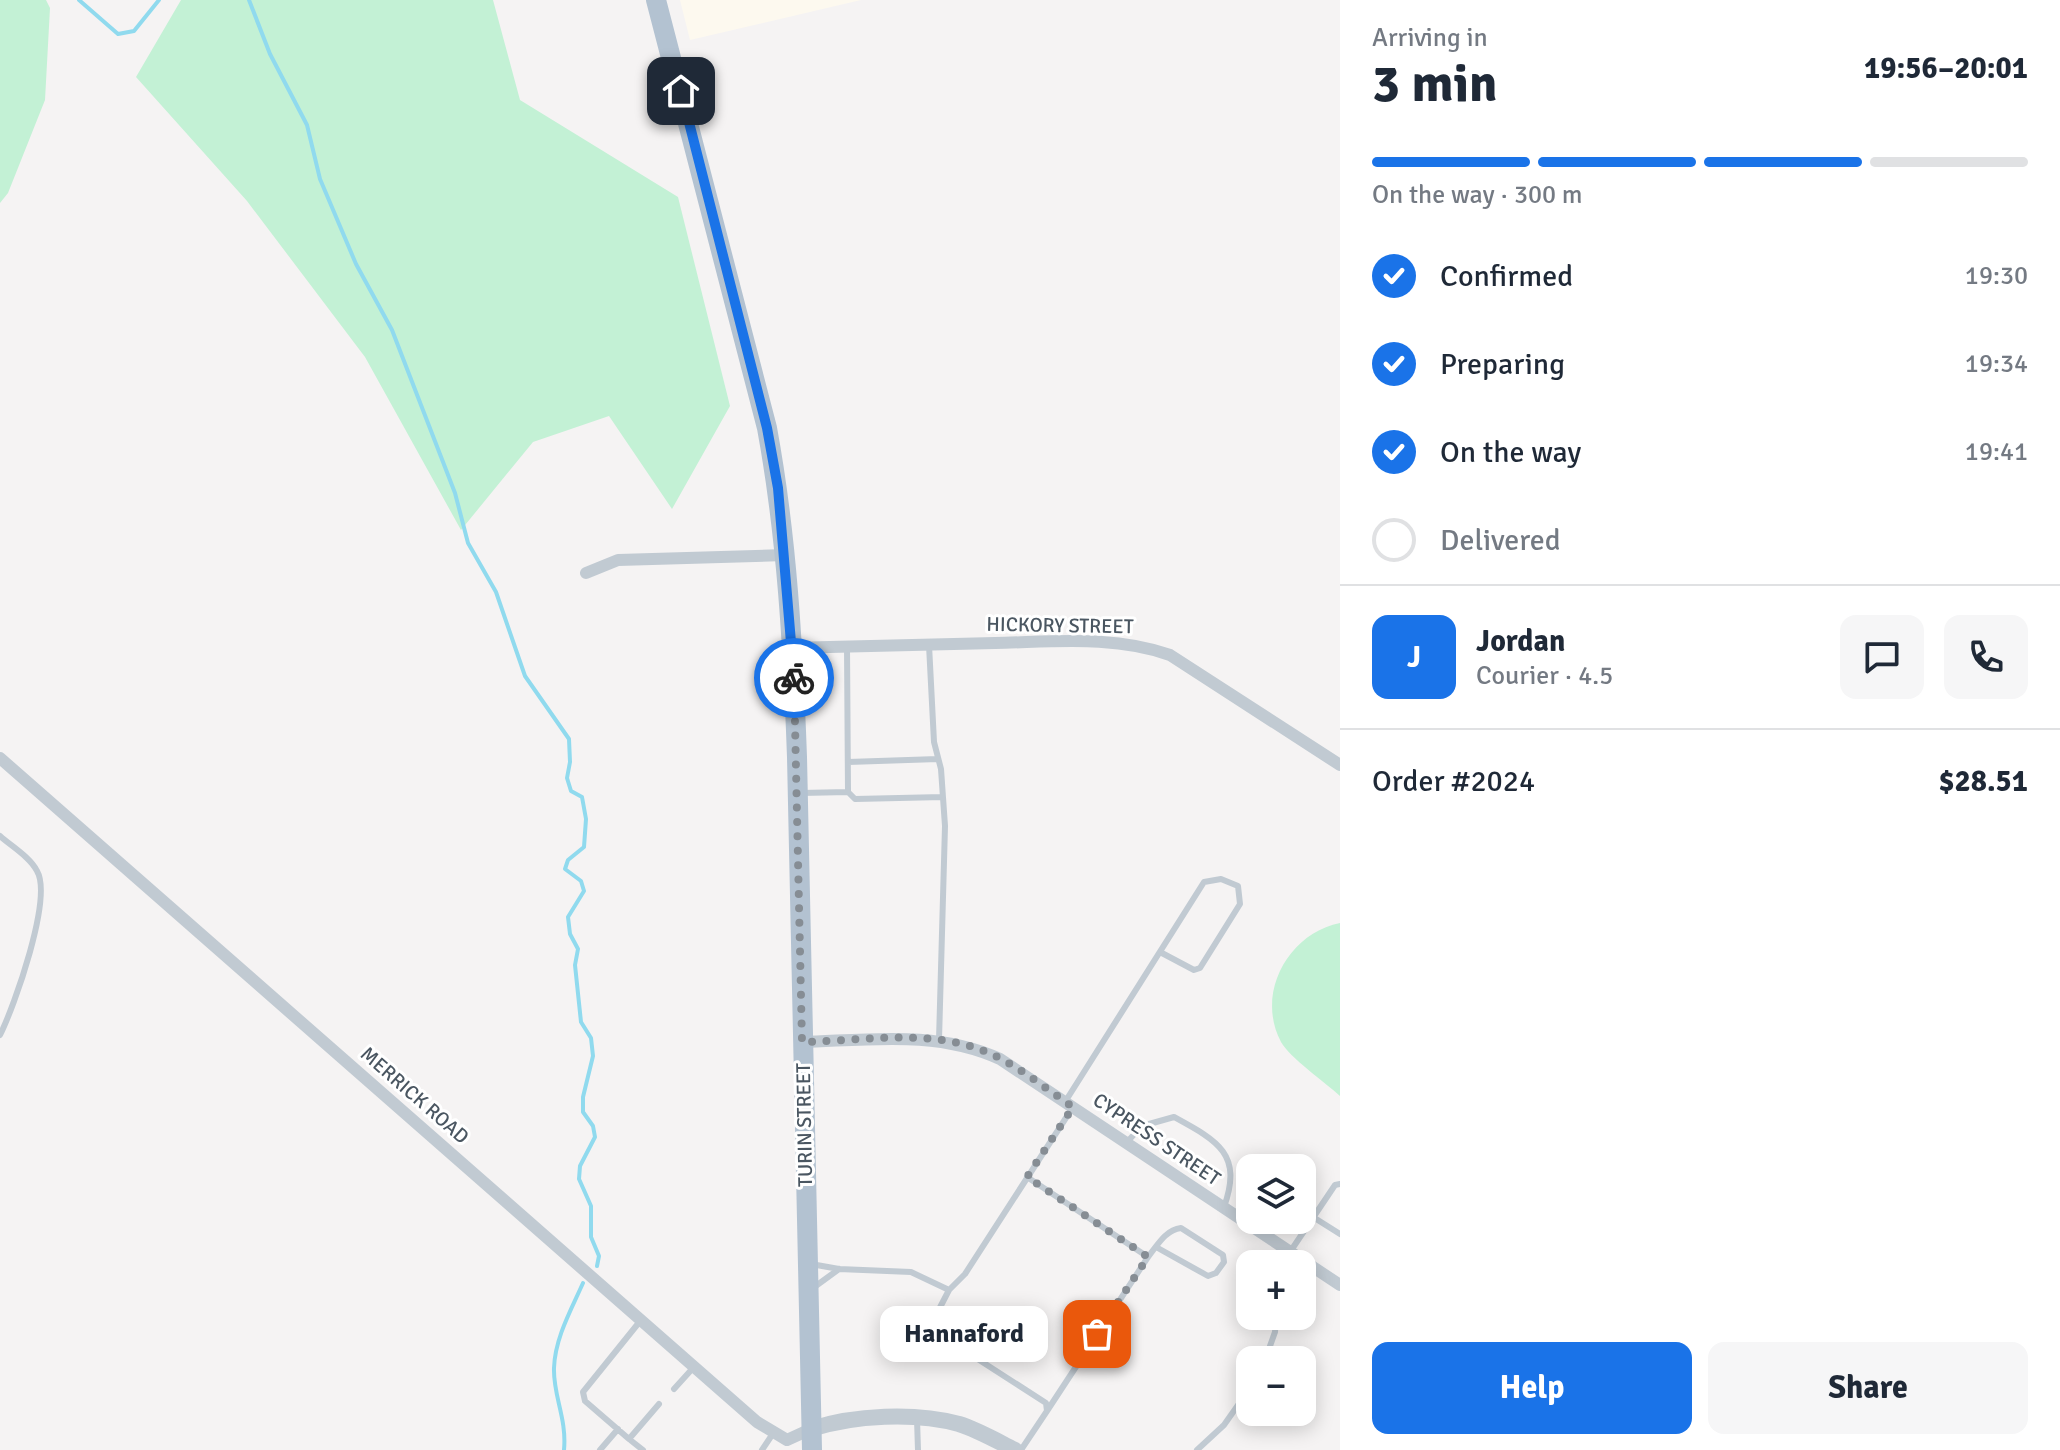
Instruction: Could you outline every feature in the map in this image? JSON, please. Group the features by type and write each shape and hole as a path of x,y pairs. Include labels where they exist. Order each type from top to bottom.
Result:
{"main road":[{"name":"TURIN STREET","path":"656,0 767,428 785,555 793,648 812,1440"}],"street":[{"path":"586,573 618,560 785,555"},
{"name":"HICKORY STREET","path":"793,648 1120,642 1145,646 1170,655 1340,765"},
{"name":"MERRICK ROAD","path":"0,758 694,1367 774,1432"},
{"name":"CYPRESS STREET","path":"802,1042 939,1040 973,1047 1000,1059 1285,1250"},
{"name":"CYPRESS STREET","path":"1316,1270 1340,1285"},
{"path":"774,1432 787,1440 812,1440 836,1421 917,1419 961,1425 1018,1450"}],"lane":[{"path":"929,645 943,797 939,1040"},
{"path":"847,647 848,792 855,799 943,797"},
{"path":"848,762 938,759"},
{"path":"797,793 848,792"},
{"path":"0,836 33,865 41,882 40,902 16,997 0,1035"},
{"path":"1047,1411 1046,1403 942,1336 934,1319 949,1290 965,1274 1027,1177 1160,952 1204,882 1221,879 1238,886 1240,904 1200,968 1194,970 1160,952"},
{"path":"1127,1143 1142,1126 1174,1117 1217,1142 1231,1163 1232,1183 1224,1207"},
{"path":"1027,1177 1148,1257"},
{"path":"1316,1213 1335,1185 1340,1184"},
{"path":"1316,1219 1340,1234"},
{"path":"1018,1450 1148,1257 1156,1247 1168,1232 1181,1228 1223,1255 1224,1262 1216,1273 1208,1276 1156,1247"},
{"path":"807,1262 839,1269 911,1272 949,1290"},
{"path":"808,1294 821,1280 839,1269"},
{"path":"641,1320 586,1384 583,1392 585,1401 643,1450"},
{"path":"674,1389 694,1367"},
{"path":"629,1439 659,1404"},
{"path":"1197,1450 1224,1425 1236,1408"},
{"path":"917,1419 918,1450"},
{"path":"600,1450 618,1429"},
{"path":"762,1450 774,1432"}],"shaded area":[{"path":"680,0 861,0 690,40"}],"green space":[{"path":"0,0 46,0 50,8 45,100 8,193 0,203"},
{"path":"181,0 493,0 520,100 678,197 730,406 672,509 609,416 533,442 461,530 365,357 247,201 136,77"},
{"path":"1340,923 1340,1096 1281,1042 1274,1023 1272,1004 1275,985 1292,952 1322,929"}],"waterway":[{"path":"79,0 118,34 134,31 159,0"},
{"path":"249,0 270,54 307,125 320,179 356,264 392,330 455,493 468,543 496,592 525,676 569,739 567,778 571,791 582,797 586,819 584,847 568,860 565,869 581,881 584,891 568,917 570,934 578,949 575,965 581,1022 591,1038 593,1056 583,1097 583,1112 593,1126 595,1137 580,1166 579,1179 591,1206 591,1237 599,1256 597,1266"},
{"path":"564,1450 564,1428 554,1378 555,1357 564,1324 583,1283"}],"way so far":[{"path":"794,678 802,1042 910,1039 939,1040 973,1047 1000,1059 1073,1107 1027,1177 1148,1257 1097,1334"}],"place":[{"name":"Hannaford","path":"1097,1334"}],"route":[{"path":"681,91 767,428 778,488 794,678"}]}
